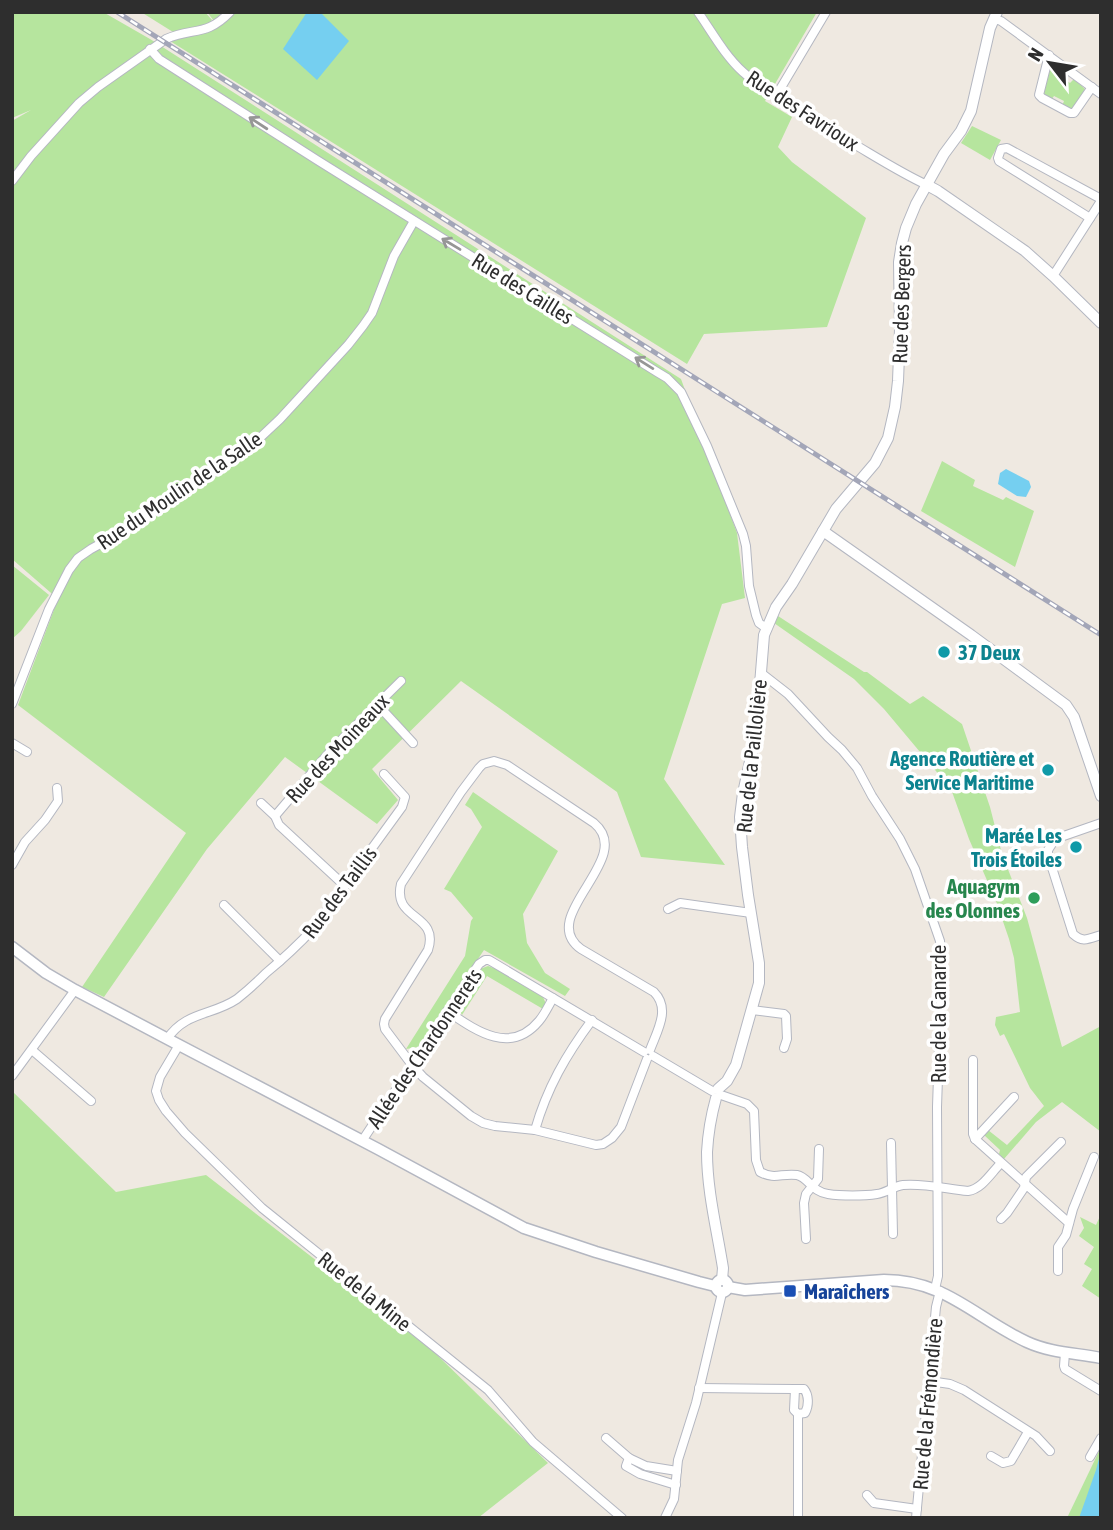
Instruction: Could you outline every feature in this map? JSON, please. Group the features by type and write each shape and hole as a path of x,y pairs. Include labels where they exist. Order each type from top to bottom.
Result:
{"main road":[{"path":"12,947 75,990 524,1228 596,1252 746,1290 897,1280 920,1284 938,1290 1025,1341 1046,1349 1101,1358"}],"street":[{"path":"12,181 31,156 97,87 150,48 173,36 204,30 215,25 230,12"},
{"name":"Rue des Favrioux","path":"698,12 741,71 831,131 927,185"},
{"path":"776,96 826,12"},
{"path":"996,15 1101,94"},
{"name":"Rue des Bergers","path":"859,481 881,453 891,425 898,381 899,262 906,228 944,154 961,131 971,111 990,28 996,15"},
{"name":"Rue des Cailles","path":"150,48 159,59 657,372 678,388 716,468 743,534 753,604 759,623 766,628"},
{"path":"1049,55 1039,95 1042,98 1074,113 1092,87"},
{"path":"1053,276 1090,218 1101,200 1007,148 1001,149 999,161 1090,218"},
{"path":"927,185 1025,250 1101,323"},
{"name":"Rue du Moulin de la Salle","path":"12,704 49,609 78,558 131,527 248,449 280,419 348,345 372,313 394,256 414,221"},
{"name":"Rue de la Paillolière","path":"722,1286 723,1268 707,1155 717,1093 736,1065 760,973 740,817 756,734 763,644 766,628 776,607 836,509 859,481"},
{"path":"823,531 1066,705 1074,717 1101,796"},
{"name":"Rue de la Canarde","path":"761,673 788,694 857,768 915,869 940,941 942,959 937,1107 938,1290"},
{"name":"Rue des Moineaux","path":"275,816 333,748 401,681"},
{"path":"377,704 413,744"},
{"path":"12,743 27,752"},
{"path":"499,762 602,831 605,849 572,913 569,934 571,940 581,949 659,997 662,1014 649,1054 621,1127 607,1142 596,1145 535,1129 483,1123 421,1075 402,1052 385,1029 385,1019 428,950 431,940 427,928 406,910 400,901 399,893 404,878 461,792 483,764 499,762"},
{"name":"Rue des Taillis","path":"167,1039 181,1023 236,1000 314,928 402,807 404,797 384,774"},
{"path":"12,865 25,842 58,801 57,788"},
{"path":"261,803 275,816 279,825 345,886"},
{"path":"1101,824 1055,839 1048,855 1073,934 1079,940 1101,935"},
{"path":"668,909 680,903 751,914"},
{"path":"224,905 280,961"},
{"name":"Allée des Chardonnerets","path":"362,1141 479,964 489,960 554,998"},
{"path":"12,1076 75,990"},
{"path":"447,1011 480,1033 493,1038 513,1038 530,1030 554,998 717,1093 747,1104 754,1111 756,1160 760,1172 769,1177 797,1175 805,1178 821,1192 879,1194 903,1185 973,1190 1001,1163"},
{"path":"752,1010 786,1016 787,1039 784,1048"},
{"path":"535,1129 546,1097 563,1062 592,1020"},
{"name":"Rue de la Mine","path":"179,1045 160,1077 156,1091 166,1111 185,1133 262,1208 488,1390 533,1442 622,1518"},
{"path":"32,1050 91,1101"},
{"path":"402,1052 421,1050"},
{"path":"974,1060 975,1139 1069,1223"},
{"path":"401,1080 421,1075"},
{"path":"975,1139 1014,1097"},
{"path":"1001,1219 1024,1188 1026,1177 1061,1142"},
{"path":"891,1143 892,1234"},
{"path":"806,1239 804,1203 806,1194 818,1179 819,1149"},
{"path":"1058,1270 1058,1247 1066,1236 1073,1209 1094,1157"},
{"path":"665,1518 674,1499 682,1445 699,1388 722,1286"},
{"name":"Rue de la Frémondière","path":"916,1513 938,1290"},
{"path":"1065,1353 1065,1369 1101,1391"},
{"path":"929,1381 950,1384 964,1390 1041,1440 1050,1451"},
{"path":"699,1388 804,1389 808,1395 807,1410 806,1413 798,1414"},
{"path":"795,1389 794,1410 798,1414 798,1518"},
{"path":"991,1456 1003,1463 1011,1461 1028,1432"},
{"path":"606,1438 629,1458 646,1466 677,1471"},
{"path":"1090,1457 1101,1438"},
{"path":"629,1458 626,1466 640,1474 676,1485"},
{"path":"867,1495 874,1503 916,1513"}],"green space":[{"path":"12,12 103,12 150,39 681,379 737,533 745,598 722,604 664,779 725,865 641,857 617,792 461,681 372,769 398,800 377,824 285,757 207,849 104,997 82,987 186,833 18,705 58,599 12,559 12,121 31,110 12,118"},
{"path":"141,12 205,12 212,20 208,24 214,21 207,12 817,12 765,101 792,117 778,147 792,162 866,218 827,327 704,334 687,364 170,41 200,27 173,32"},
{"path":"1050,63 1061,70 1059,75 1070,83 1074,79 1085,89 1072,110 1062,106 1064,101 1054,96 1051,100 1043,96"},
{"path":"972,126 1001,140 990,160 961,143"},
{"path":"942,461 975,480 973,486 1003,500 1006,497 1034,511 1015,567 921,511"},
{"path":"12,565 49,595 12,639"},
{"path":"778,616 867,672 910,704 923,696 962,724 990,807 1002,854 1027,918 1062,1047 1101,1026 1101,1132 1062,1102 1036,1122 1004,1159 999,1154 1000,1150 984,1135 988,1130 1007,1145 1044,1106 1030,1088 1004,1034 1000,1036 995,1025 996,1017 1020,1012 1014,958 996,901 951,789 884,709 854,679 774,623"},
{"path":"473,792 558,851 523,914 527,943 545,973 570,989 565,996 484,950 419,1047 406,1049 465,956 473,918 451,892 444,889 482,827 471,809 465,805"},
{"path":"488,966 543,997 546,1004 543,1009 487,976 462,1015 458,1003 480,969"},
{"path":"12,1091 116,1192 206,1175 433,1351 548,1463 478,1518 12,1518"},
{"path":"1101,1214 1101,1299 1082,1286 1092,1269 1084,1264 1094,1247 1079,1236 1084,1228 1080,1217 1096,1225"},
{"path":"1101,1447 1101,1518 1067,1518"}],"water":[{"path":"307,12 320,12 349,41 317,80 283,49"},
{"path":"1006,469 1029,481 1031,487 1026,497 1017,496 998,484 1000,473"},
{"path":"1101,1451 1101,1518 1079,1518 1096,1470"}],"railway":[{"path":"117,12 1101,635"}],"place":[{"name":"37 Deux","path":"944,652"},
{"name":"Agence Routière et Service Maritime","path":"1048,770"},
{"name":"Marée Les Trois Étoiles","path":"1076,847"},
{"name":"Aquagym des Olonnes","path":"1034,898"},
{"name":"Maraîchers","path":"790,1291"}]}
